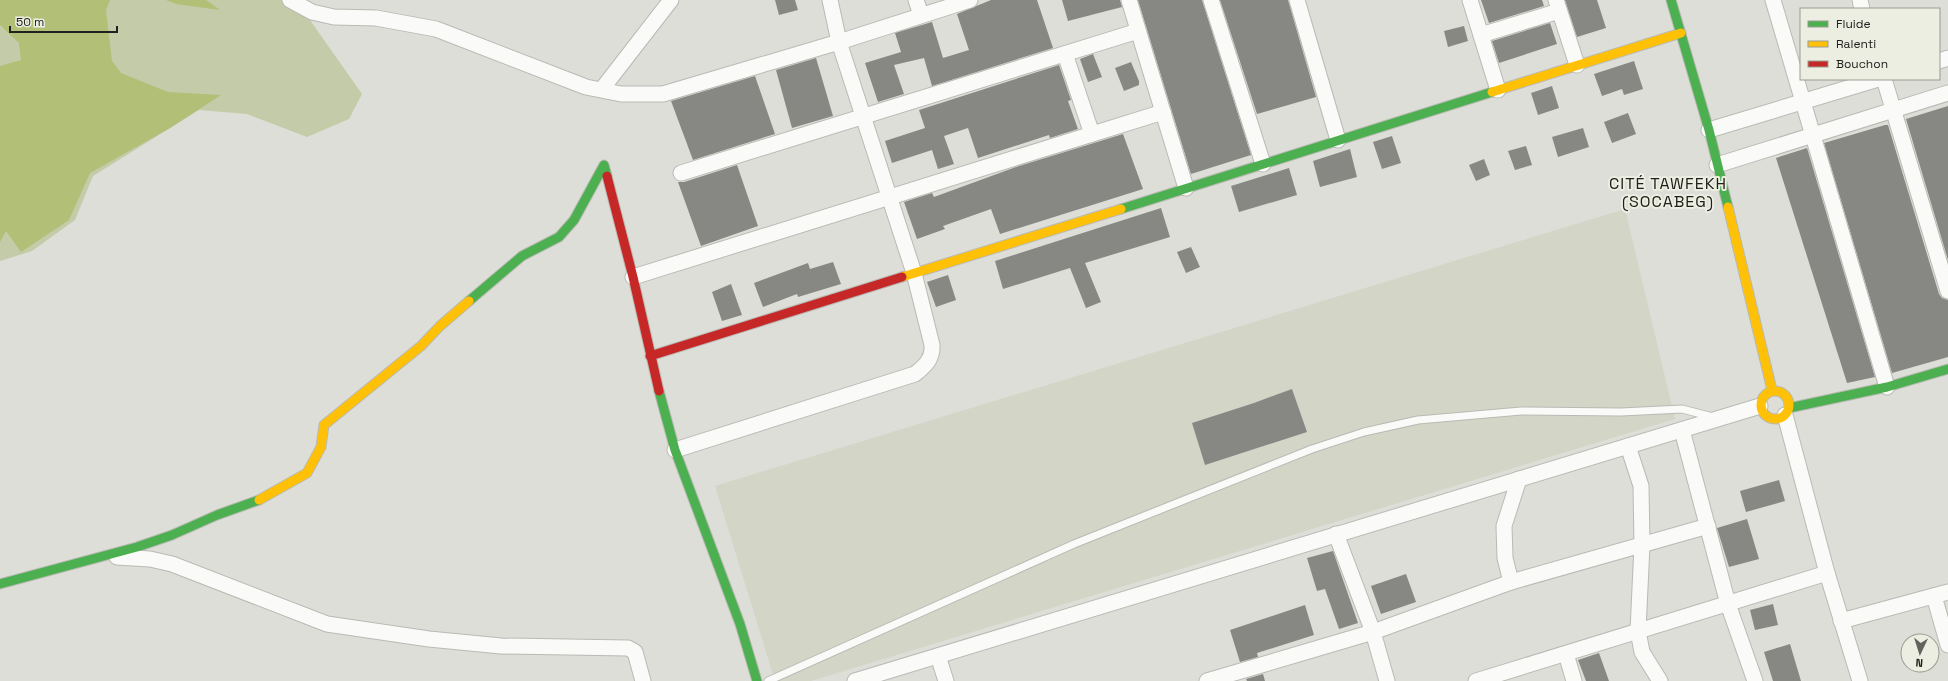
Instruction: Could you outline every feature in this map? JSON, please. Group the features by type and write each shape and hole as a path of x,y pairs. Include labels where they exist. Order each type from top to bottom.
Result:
{"street":[{"path":"290,0 312,12 334,17 376,18 436,29 586,87 621,94 663,94 839,42 970,0"},
{"path":"602,90 672,0"},
{"path":"676,450 915,374 925,365 933,354 914,273 839,42 830,0"},
{"path":"916,0 921,15"},
{"path":"1129,0 1186,188"},
{"path":"1211,0 1263,164"},
{"path":"1297,0 1338,140"},
{"path":"1470,0 1498,90"},
{"path":"1671,0 1709,130 1772,390"},
{"path":"1773,0 1887,387"},
{"path":"1481,35 1558,6 1577,66"},
{"path":"681,173 1138,31"},
{"path":"650,356 1681,33"},
{"path":"1065,54 1092,134"},
{"path":"1709,130 1875,80"},
{"path":"1884,80 1948,291"},
{"path":"1717,165 1948,93"},
{"path":"633,276 1163,112"},
{"path":"0,584 106,556 172,535 217,515 257,501 307,473 321,447 324,425 421,346 440,326 522,256 559,237 574,220 604,165 633,276 650,356 676,450 740,624 757,681"},
{"path":"1860,681 1827,573 1787,412 1789,401 1785,394 1779,390 1772,390 1765,393 1761,399 1760,406 1763,413 1769,418 1777,419 1787,412 1887,387 1948,369"},
{"path":"855,681 1760,406"},
{"path":"1682,430 1728,604 1755,681"},
{"path":"1628,446 1641,486 1642,545 1638,632 1642,652 1660,681"},
{"path":"1512,582 1505,558 1504,526 1519,479"},
{"path":"1207,681 1372,632 1512,582 1708,526"},
{"path":"1336,534 1372,632 1388,681"},
{"path":"106,556 150,558 172,564 327,624 429,639 501,646 628,648 635,652 642,681"},
{"path":"1477,681 1827,573"},
{"path":"1841,621 1941,594 1948,645"},
{"path":"1566,654 1574,681"},
{"path":"938,656 946,681"}],"lane":[{"path":"768,681 1074,544 1312,449 1364,432 1418,420 1521,411 1621,412 1682,409 1719,419"}],"shaded area":[{"path":"0,0 301,0 312,23 362,94 349,119 307,137 247,114 199,110 93,176 75,220 32,251 0,261"},
{"path":"0,0 110,0 106,10 112,61 121,73 168,92 221,95 170,128 90,173 69,220 21,252 6,231 0,242 0,66 21,60 19,43 0,25"},
{"path":"166,0 206,0 220,10 176,4"},
{"path":"1625,209 1675,419 811,681 775,681 715,486"}],"building":[{"path":"775,0 795,0 798,10 779,15"},
{"path":"991,0 1037,0 1053,48 932,86 924,58 894,65 904,94 878,102 865,63 901,52 895,33 932,22 943,58 969,50 957,14"},
{"path":"1062,0 1120,0 1122,7 1068,21"},
{"path":"1138,0 1202,0 1251,155 1191,174"},
{"path":"1220,0 1288,0 1316,97 1257,114"},
{"path":"1481,0 1542,0 1544,6 1489,23"},
{"path":"1565,0 1597,0 1606,28 1577,37"},
{"path":"1550,23 1557,44 1499,63 1492,41"},
{"path":"1464,26 1468,41 1448,47 1444,31"},
{"path":"1093,54 1102,77 1088,82 1080,59"},
{"path":"816,58 833,116 792,128 776,70"},
{"path":"1634,61 1643,89 1624,95 1622,89 1602,96 1594,74"},
{"path":"1131,62 1139,81 1139,85 1124,91 1115,68"},
{"path":"1059,65 1071,100 1068,101 1078,129 1050,138 1049,135 978,158 968,128 944,136 954,164 938,169 932,150 892,163 885,141 925,128 919,110"},
{"path":"755,76 775,134 693,160 671,101"},
{"path":"1552,86 1559,108 1538,115 1531,93"},
{"path":"1948,106 1948,260 1906,119"},
{"path":"1628,113 1636,134 1612,143 1604,122"},
{"path":"1888,125 1939,294 1942,298 1948,300 1948,357 1892,373 1824,143"},
{"path":"1583,128 1589,147 1558,157 1552,137"},
{"path":"1123,134 1143,189 1000,234 991,209 943,226 945,229 917,239 904,202 932,193 934,197 1016,167"},
{"path":"1392,136 1401,163 1382,169 1373,142"},
{"path":"1526,146 1532,165 1515,170 1508,151"},
{"path":"1807,148 1875,377 1847,383 1776,158"},
{"path":"1350,149 1357,177 1320,187 1313,161"},
{"path":"1484,159 1490,175 1476,181 1469,165"},
{"path":"737,165 758,226 701,246 678,182 684,182"},
{"path":"1289,168 1297,195 1239,212 1231,186"},
{"path":"1161,208 1170,237 1085,263 1101,302 1086,308 1070,268 1003,289 995,261"},
{"path":"1191,247 1200,267 1186,273 1177,252"},
{"path":"833,262 841,284 798,297 797,294 763,307 754,283 808,263 810,269"},
{"path":"948,275 956,300 936,307 927,282"},
{"path":"731,284 742,315 722,321 712,292"},
{"path":"1292,389 1307,432 1205,465 1192,423"},
{"path":"1779,480 1785,501 1746,512 1740,491"},
{"path":"1747,519 1759,559 1729,567 1717,528"},
{"path":"1333,551 1358,623 1339,629 1325,589 1317,591 1307,558"},
{"path":"1406,574 1416,602 1381,614 1371,586"},
{"path":"1773,604 1778,625 1755,630 1750,610"},
{"path":"1305,605 1314,635 1257,653 1258,657 1240,662 1230,630"},
{"path":"1790,644 1801,681 1773,681 1764,652"},
{"path":"1599,653 1609,681 1586,681 1578,660"},
{"path":"1263,674 1265,681 1247,681 1246,679"}],"traffic: fast":[{"path":"1671,0 1709,130 1728,207"},
{"path":"1121,209 1492,92"},
{"path":"469,301 522,256 559,237 574,220 604,165 607,176"},
{"path":"1789,408 1887,387 1948,369"},
{"path":"659,391 675,450 740,624 757,681"},
{"path":"0,584 137,547 172,535 217,515 259,500"}],"traffic: slow":[{"path":"1492,92 1681,33"},
{"path":"1728,207 1772,390"},
{"path":"902,277 1121,209"},
{"path":"259,500 307,473 321,447 324,425 421,346 440,326 469,301"},
{"path":"1775,391 1781,392 1785,395 1788,399 1789,405 1788,411 1785,415 1781,418 1775,419 1769,418 1765,415 1762,411 1761,405 1762,399 1765,395 1769,392 1775,391"}],"traffic: jam":[{"path":"607,176 633,277 659,391"},
{"path":"650,356 902,277"}],"district":[{"name":"CITÉ TAWFEKH (SOCABEG)","path":"1668,192"}]}
